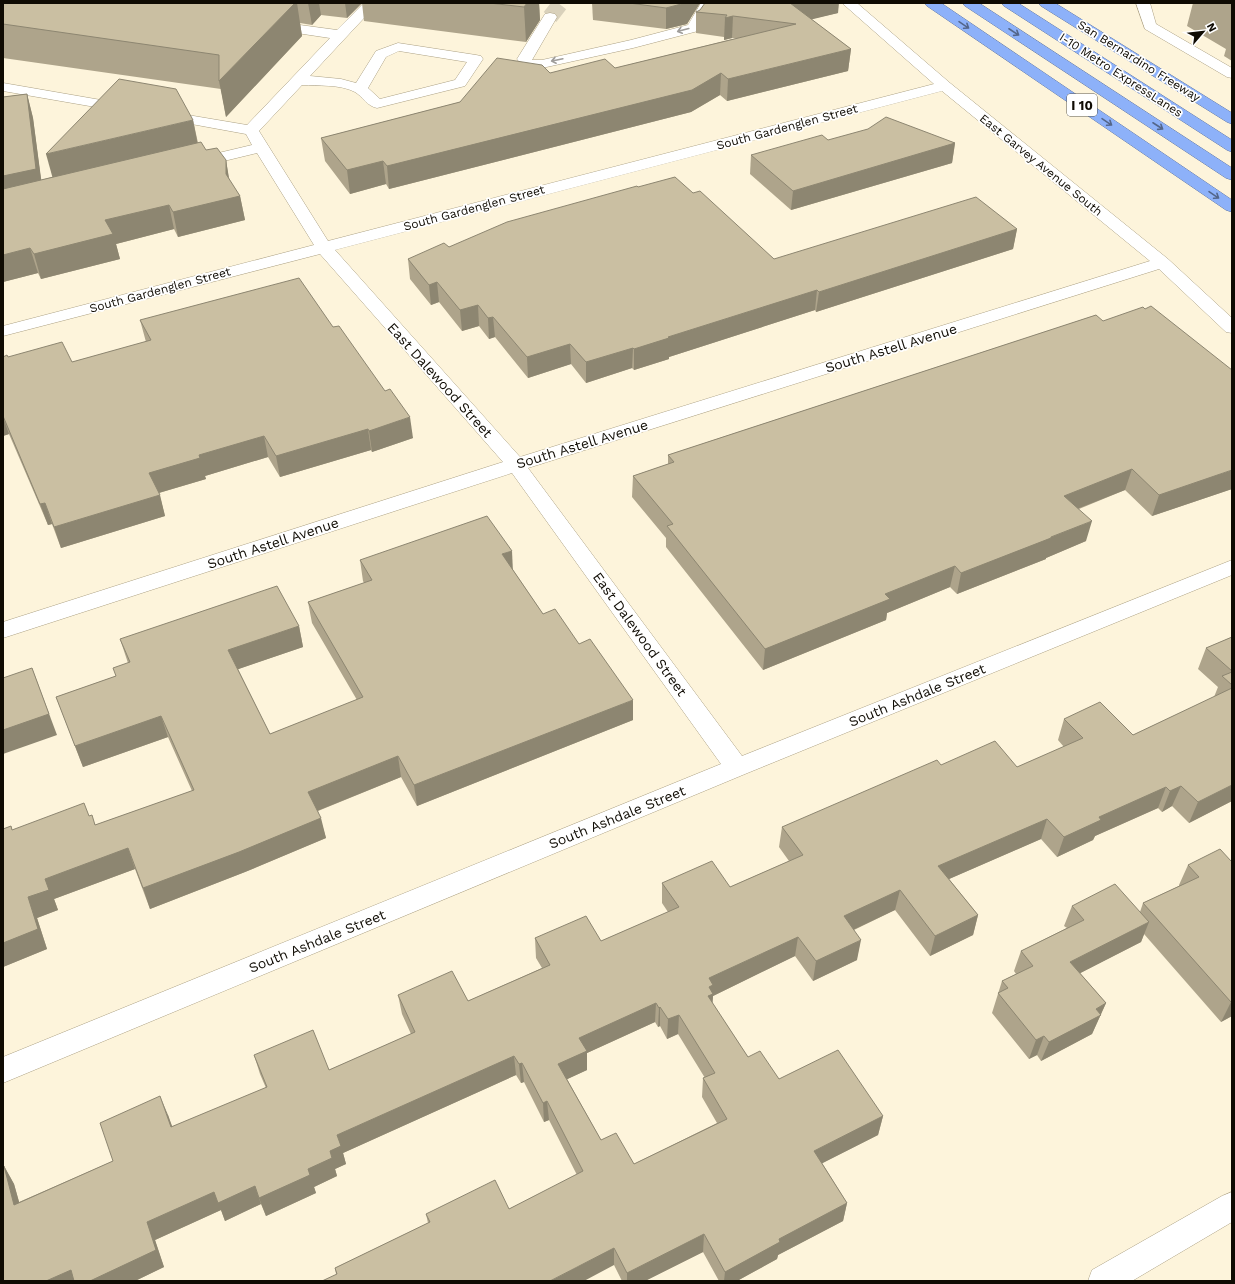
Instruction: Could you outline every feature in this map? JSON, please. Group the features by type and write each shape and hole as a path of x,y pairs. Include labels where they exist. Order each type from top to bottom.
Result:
{"highway":[{"name":"I 10","path":"932,3 1232,207"},
{"name":"I-10 Metro ExpressLanes","path":"970,3 1232,175"},
{"name":"I-10 Metro ExpressLanes","path":"1009,3 1232,147"},
{"name":"San Bernardino Freeway","path":"1046,3 1232,119"}],"street":[{"path":"150,112 251,130 371,3"},
{"path":"550,17 524,59 528,64 542,64 633,44 693,28 708,3"},
{"name":"East Garvey Avenue South","path":"849,3 945,86 1162,263 1232,328"},
{"path":"1143,3 1150,26 1232,74"},
{"path":"256,23 341,35"},
{"path":"298,80 341,83 360,89 377,104 460,83 476,60 398,47 381,54 360,89"},
{"name":"South Gardenglen Street","path":"3,331 945,86"},
{"path":"3,87 135,110"},
{"name":"East Dalewood Street","path":"251,130 322,248 516,464 737,768"},
{"path":"178,167 262,147"},
{"name":"South Astell Avenue","path":"3,630 516,464 1162,263"},
{"name":"South Ashdale Street","path":"3,1070 737,768 1232,567"},
{"path":"1104,1281 1232,1206"}],"building":[{"path":"3,3 295,3 219,81 219,55 3,24"},
{"path":"489,3 527,3 524,7"},
{"path":"629,3 685,3 666,8"},
{"path":"705,3 790,3 851,49 728,79 721,73 692,90 387,166 383,161 347,170 321,138 460,102 497,58 542,65 550,73 605,59 615,68 796,24 733,16 725,18 727,15 696,12 700,10"},
{"path":"119,79 176,89 193,120 46,154"},
{"path":"27,94 36,169 3,176 3,97"},
{"path":"886,117 955,143 793,191 751,155 822,135 828,140 868,129"},
{"path":"201,142 206,150 217,148 226,160 226,174 240,196 173,212 169,205 105,220 113,234 34,254 30,248 3,255 3,189"},
{"path":"675,177 693,193 700,191 774,259 976,197 1017,229 819,292 817,290 634,349 633,348 586,362 570,344 527,357 493,317 488,318 478,305 460,310 437,282 429,285 408,259 444,243 449,247 507,222"},
{"path":"299,278 333,327 339,326 385,391 390,389 410,417 369,431 368,429 276,456 264,436 199,455 200,458 149,473 160,495 54,527 45,503 40,504 3,416 3,357 7,355 8,357 62,342 72,362 151,340 140,320"},
{"path":"1151,306 1232,370 1232,470 1159,495 1132,469 1064,496 1092,521 961,573 955,566 885,594 890,599 765,649 667,526 673,524 633,476 674,462 668,455 1096,315 1103,321 1143,307 1145,309"},
{"path":"487,516 512,551 502,554 543,614 555,609 579,644 590,639 633,700 414,785 398,756 308,792 321,818 239,852 143,888 128,848 45,879 49,890 28,897 38,929 3,943 3,829 11,826 12,830 84,803 89,816 92,815 95,825 194,790 161,716 75,746 56,697 116,676 113,668 130,662 120,639 277,586 299,626 228,650 270,734 363,697 308,602 372,580 360,560"},
{"path":"1232,637 1232,671 1206,648"},
{"path":"32,668 49,714 3,730 3,678"},
{"path":"1232,672 1232,685 1222,676"},
{"path":"1232,688 1232,785 1198,802 1181,786 1170,791 1166,787 1099,817 1101,820 1064,837 1047,819 938,866 978,915 935,936 900,890 844,916 861,940 816,961 798,937 709,978 713,985 709,987 713,994 708,996 748,1057 760,1051 779,1079 838,1050 883,1116 814,1151 847,1203 779,1239 780,1242 725,1272 704,1234 627,1273 614,1248 550,1281 322,1281 337,1274 335,1268 430,1222 426,1214 495,1180 509,1209 583,1171 547,1101 543,1103 522,1063 519,1064 514,1056 337,1135 341,1146 330,1151 332,1158 308,1169 310,1175 259,1198 255,1186 218,1203 214,1192 147,1222 156,1250 90,1281 74,1281 71,1270 46,1281 3,1281 3,1166 14,1205 113,1161 100,1123 160,1096 171,1127 267,1087 254,1055 313,1030 329,1070 415,1032 398,995 452,971 468,1001 550,965 535,938 586,916 601,941 679,907 662,883 712,861 730,887 803,855 782,827 937,760 941,765 995,741 1017,767 1083,738 1064,719 1100,702 1133,735","holes":["656,1003 659,1008 660,1007 668,1019 679,1015 715,1073 703,1078 727,1119 634,1164 616,1133 601,1140 558,1064 587,1051 579,1038"]},
{"path":"1220,849 1231,861 1232,860 1232,1002 1143,903 1199,877 1188,865"},
{"path":"1115,884 1149,922 1070,962 1106,1003 1096,1009 1101,1015 1049,1042 1044,1036 1036,1040 998,993 1008,988 1002,981 1033,966 1021,951 1084,920 1072,906"}],"tunnel":[{"path":"550,17 561,3"}]}
